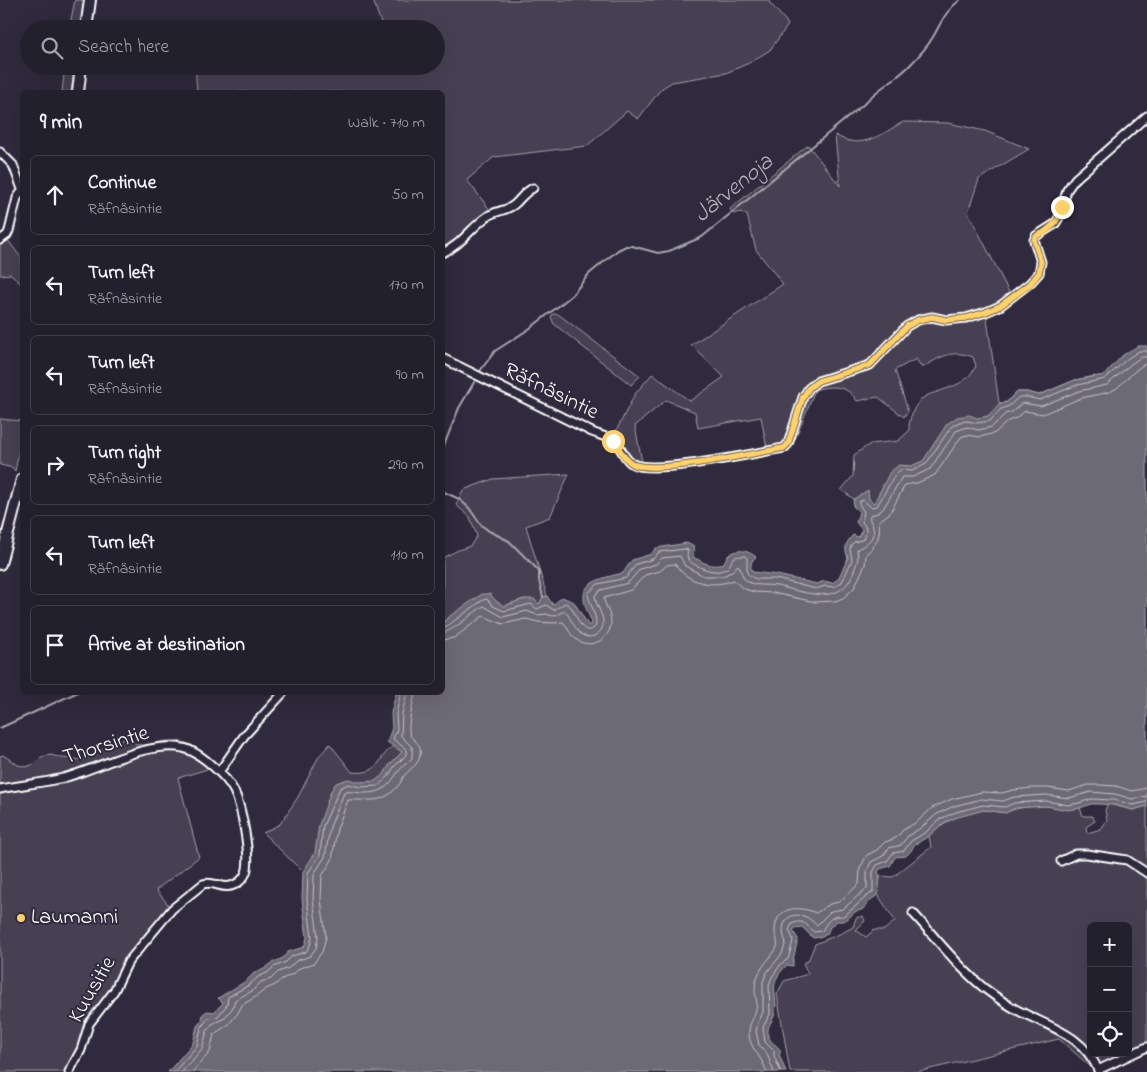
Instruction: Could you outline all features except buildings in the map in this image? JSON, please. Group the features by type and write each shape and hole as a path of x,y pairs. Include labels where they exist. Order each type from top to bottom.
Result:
{"main road":[{"path":"87,20 90,0"},
{"path":"78,90 80,75"},
{"path":"0,564 20,490"}],"street":[{"name":"Räfnäsintie","path":"445,359 613,441 620,448 626,459 634,465 643,467 670,466 784,448 788,444 803,397 809,388 818,381 870,365 907,326 918,320 932,317 946,320 966,318 986,312 1000,306 1030,284 1039,273 1041,262 1034,240 1036,236 1055,224 1060,216 1067,190 1075,179 1147,116"},
{"path":"0,152 13,165 20,184"},
{"path":"445,251 459,243 488,216 511,208 526,192 533,188"},
{"path":"0,240 9,231 17,198 20,193"},
{"path":"219,772 244,736 281,695"},
{"name":"Thorsintie","path":"0,789 80,774 129,754 166,747 185,748 191,751 219,772 234,790 243,821 247,870 239,882 232,886 225,887 209,882 204,884 172,909 168,915"},
{"path":"1061,861 1076,854 1087,854 1126,860 1147,873"},
{"path":"913,913 982,986 1003,1002 1022,1013 1046,1023 1080,1043 1088,1052 1099,1071 1147,1047"},
{"name":"Kuusitie","path":"69,1072 81,1050 89,1024 114,991 128,962 168,915"}],"shaded area":[{"path":"75,0 85,0 82,20 71,20"},
{"path":"373,0 771,0 769,2 788,25 770,50 749,63 726,73 672,82 661,89 638,119 627,111 587,146 494,157 467,180 490,210 463,237 445,248 445,90 197,90 196,75 445,75 445,20 380,20"},
{"path":"64,75 74,75 71,90 62,90"},
{"path":"903,122 948,123 985,131 1029,149 979,179 968,212 1011,296 986,312 999,403 1007,402 1016,392 1039,395 1075,380 1095,376 858,517 859,512 853,506 854,499 841,490 853,476 854,455 870,444 898,441 909,431 911,416 919,402 927,395 954,386 964,380 976,366 973,357 959,354 946,355 922,368 916,359 895,370 908,411 904,417 878,397 857,401 844,389 827,387 815,390 792,447 779,453 768,454 761,417 698,428 695,412 666,400 635,426 642,462 630,458 615,438 608,434 616,431 635,394 652,374 690,401 724,377 691,345 783,284 756,250 747,215 740,212 733,214 730,209 808,145 840,186 835,135 853,142 862,141 878,136"},
{"path":"7,239 20,256 20,283 11,274 0,275 0,245"},
{"path":"553,314 558,314 640,376 631,385 554,324 551,317"},
{"path":"0,419 20,421 20,447 15,471 13,468 0,465"},
{"path":"569,474 550,517 526,526 547,596 543,597 539,605 524,599 445,630 445,557 470,546 477,536 470,517 456,505 463,490 493,479"},
{"path":"128,737 140,745 169,741 185,743 198,749 214,767 178,778 199,857 156,890 172,909 128,962 114,991 96,1013 69,1072 0,1072 0,756 3,755 18,765 26,767 34,764 41,757 51,755 84,760"},
{"path":"330,744 352,772 373,769 393,746 416,757 321,885 303,872 263,833 280,824 298,797 319,756"},
{"path":"1108,804 1133,810 1147,806 1147,1047 1132,1054 1132,922 1087,922 1087,1057 1126,1057 1098,1070 1093,1069 1059,1039 917,1072 790,1072 777,994 784,981 808,974 803,963 808,961 815,944 853,927 856,918 863,916 865,921 856,930 866,937 874,930 884,930 895,921 878,895 880,876 893,877 931,847 929,836 940,826 954,818 977,811 1005,812 1026,807 1045,806 1067,809 1080,808 1083,816 1092,816 1095,821 1086,827 1087,833 1101,829 1107,820 1105,810"}],"water":[{"path":"1138,346 1147,346 1147,806 1133,810 1114,805 1091,804 1068,810 1047,806 1015,808 1006,813 984,810 958,817 943,823 929,836 914,845 906,856 895,857 890,866 880,869 878,872 880,876 878,895 863,909 855,912 843,921 837,921 830,927 827,934 822,937 813,938 802,927 795,928 793,931 798,939 793,966 787,965 776,979 774,991 776,1008 768,1031 770,1039 781,1052 779,1054 786,1072 168,1072 193,1043 197,1026 202,1020 203,1014 207,1011 214,1012 223,1003 218,998 246,981 254,973 283,958 288,952 304,947 307,938 302,899 303,872 315,853 319,825 331,791 336,783 348,779 359,782 375,781 384,774 390,764 402,752 387,742 392,728 391,713 396,695 445,695 445,621 450,616 482,594 490,594 504,606 524,599 534,599 539,604 543,597 547,596 553,605 562,597 574,602 588,625 591,625 592,622 586,610 584,592 593,582 623,573 632,560 651,554 656,548 687,543 694,547 693,557 708,564 720,565 733,552 742,551 756,557 751,564 753,572 817,584 824,581 832,583 838,579 848,558 846,551 847,543 853,535 858,537 862,530 856,522 859,512 853,506 854,499 868,490 869,499 874,503 890,472 899,465 911,466 923,461 947,424 957,417 969,415 977,418 988,416 999,404 1007,402 1016,392 1039,395 1075,380 1104,375 1123,355"}],"waterway":[{"name":"Järvenoja","path":"480,371 495,351 529,329 560,305 572,295 589,274 618,250 626,246 632,246 658,253 669,251 702,237 875,93 906,70 926,48 947,12 960,0"},
{"name":"Järvenoja","path":"445,443 459,408 476,379"},
{"name":"Järvenoja","path":"445,492 459,499 469,508 481,525 509,541 539,571 543,597"},
{"path":"0,728 72,695"}],"place":[{"name":"Laumanni","path":"21,918"}],"route":[{"path":"613,441 620,448 626,459 634,465 643,467 704,462 784,448 788,444 803,397 809,388 818,381 870,365 907,326 918,320 932,317 946,320 966,318 986,312 1000,306 1030,284 1039,273 1041,262 1034,240 1036,236 1055,224 1060,216 1062,207"}]}
